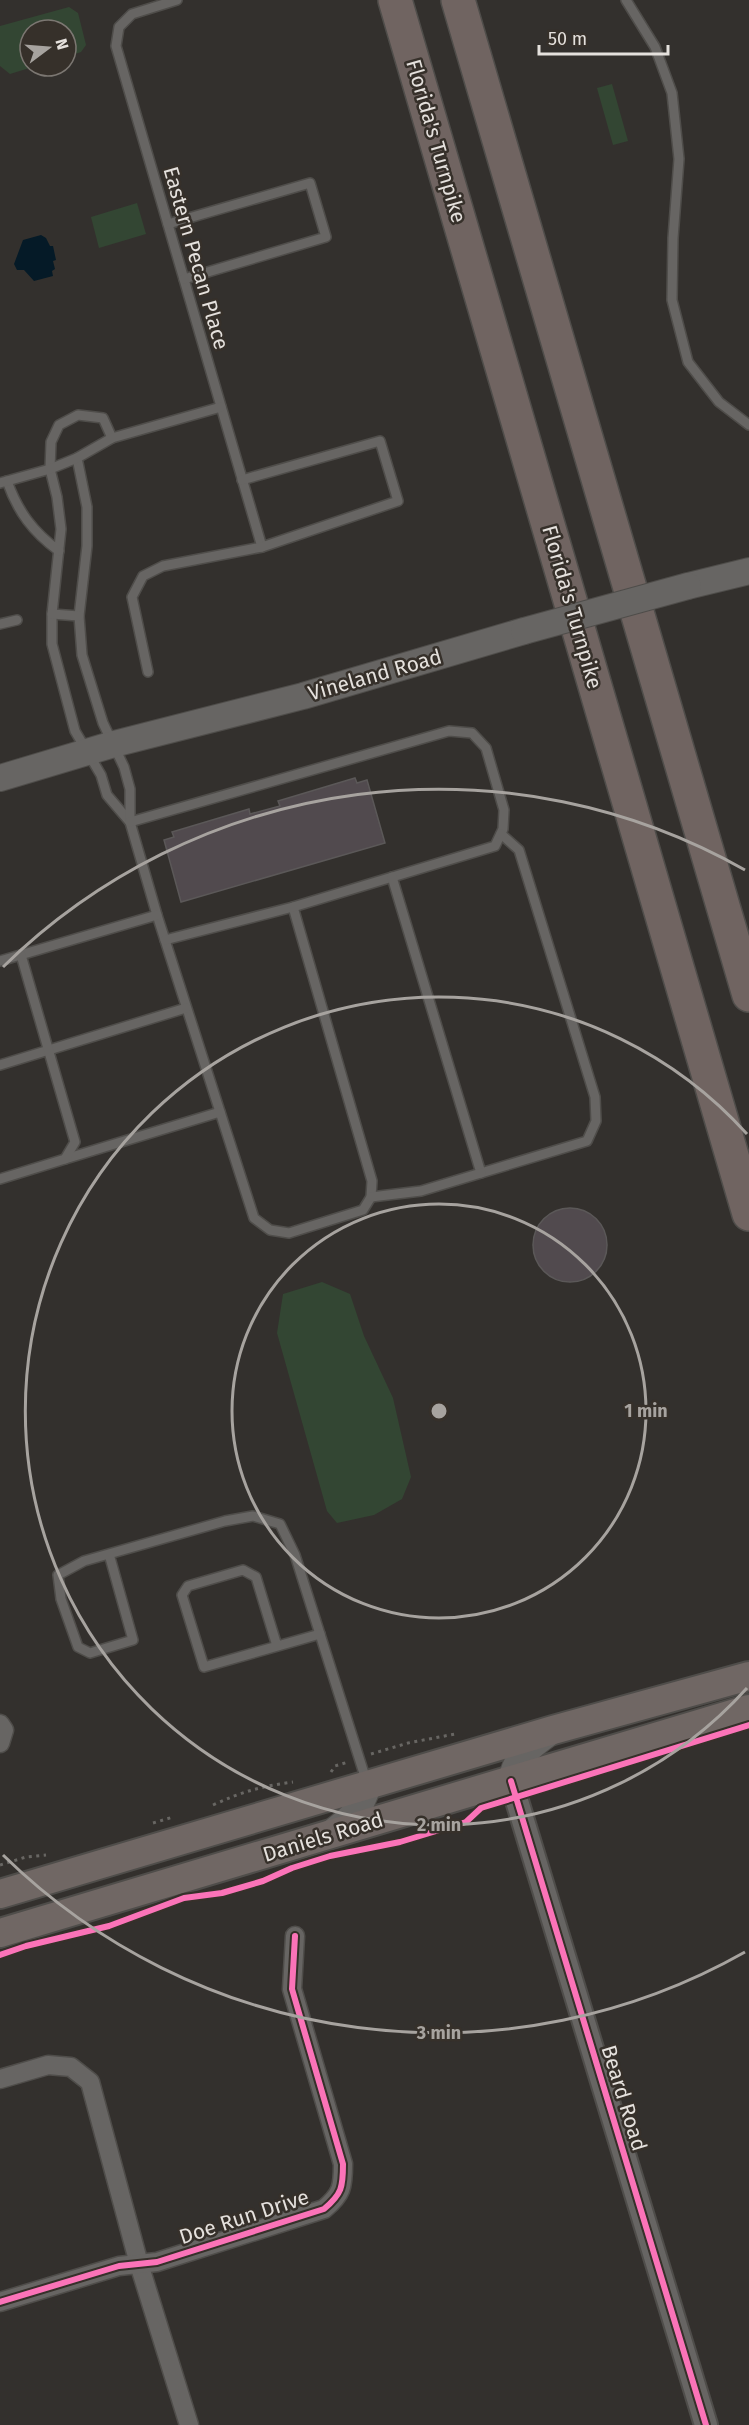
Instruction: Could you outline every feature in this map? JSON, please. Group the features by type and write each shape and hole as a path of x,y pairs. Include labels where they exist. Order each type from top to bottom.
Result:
{"highway":[{"name":"Florida's Turnpike","path":"395,0 749,1214"},
{"path":"458,0 749,995"}],"main road":[{"name":"Vineland Road","path":"0,778 114,744 303,696 688,586 749,571"},
{"name":"Daniels Road","path":"0,1894 553,1730 749,1676"},
{"name":"Daniels Road","path":"0,1933 749,1709"},
{"path":"511,1781 514,1764 553,1730"},
{"path":"328,1836 352,1817 362,1804 368,1785"}],"street":[{"path":"0,1724 4,1730 0,1743"},
{"name":"Beard Road","path":"511,1781 706,2425"},
{"name":"Doe Run Drive","path":"0,2301 119,2266 157,2262 324,2209 337,2198 343,2185 343,2164 292,1989 296,1936"},
{"path":"0,2079 48,2065 71,2067 90,2082 139,2264 189,2425"}],"lane":[{"name":"Eastern Pecan Place","path":"177,0 132,14 119,27 116,46 262,547"},
{"path":"626,0 655,47 672,93 679,159 673,238 672,300 688,362 719,402 749,425"},
{"path":"168,224 310,183 326,237 184,279"},
{"path":"59,551 27,522 4,482 77,459 112,438 221,407"},
{"path":"112,438 103,418 78,415 59,425 51,442 50,469 57,497 61,529 52,614 52,644 75,731 101,775 107,795 130,822"},
{"path":"148,672 132,597 143,576 163,566 262,547 398,501 380,441 242,480"},
{"path":"77,459 87,507 87,546 79,616 81,655 130,789 130,822 186,1008 254,1218 270,1230 289,1233 363,1210 371,1197 372,1181 293,907"},
{"path":"52,614 79,616"},
{"path":"0,624 17,620"},
{"path":"130,822 449,731 472,733 486,748 504,810 503,829 495,846 293,907 165,940"},
{"path":"371,1197 421,1191 587,1141 597,1121 595,1097 519,850 501,834"},
{"path":"392,877 481,1173"},
{"path":"0,961 157,915"},
{"path":"21,955 75,1142 65,1159"},
{"path":"0,1065 186,1008"},
{"path":"0,1179 220,1112"},
{"path":"109,1554 133,1640 90,1653 78,1647 61,1599 58,1575 84,1561 183,1531 243,1517 253,1516 280,1524 295,1555 368,1785"},
{"path":"278,1646 256,1577 243,1570 188,1587 182,1595 204,1667 278,1646 320,1634"}],"green space":[{"path":"69,7 78,13 86,45 78,53 78,18 29,18"},
{"path":"18,21 18,72 10,74 0,66 0,26"},
{"path":"612,84 628,141 613,145 597,88"},
{"path":"137,203 146,234 99,248 91,217"},
{"path":"322,1282 350,1294 364,1336 393,1398 411,1477 402,1499 374,1515 337,1523 327,1511 277,1333 283,1294"}],"water":[{"path":"41,235 46,238 50,246 53,246 55,269 52,271 53,276 34,281 24,270 17,270 14,264 23,240"}],"building":[{"path":"355,778 357,783 367,780 385,843 181,902 164,840 174,837 172,832 249,809 250,814 280,806 278,801"},
{"path":"563,1208 577,1208 591,1214 601,1224 607,1238 607,1252 601,1266 591,1276 577,1282 563,1282 549,1276 539,1266 533,1252 533,1238 539,1224 549,1214"}],"cycle path":[{"path":"0,1955 26,1946 109,1926 184,1898 222,1893 263,1881 292,1868 330,1856 400,1842 466,1822 481,1808 749,1725"},
{"path":"511,1781 706,2425"},
{"path":"0,2302 119,2266 157,2262 324,2209 335,2199 342,2184 343,2164 292,1989 295,1936"}]}
